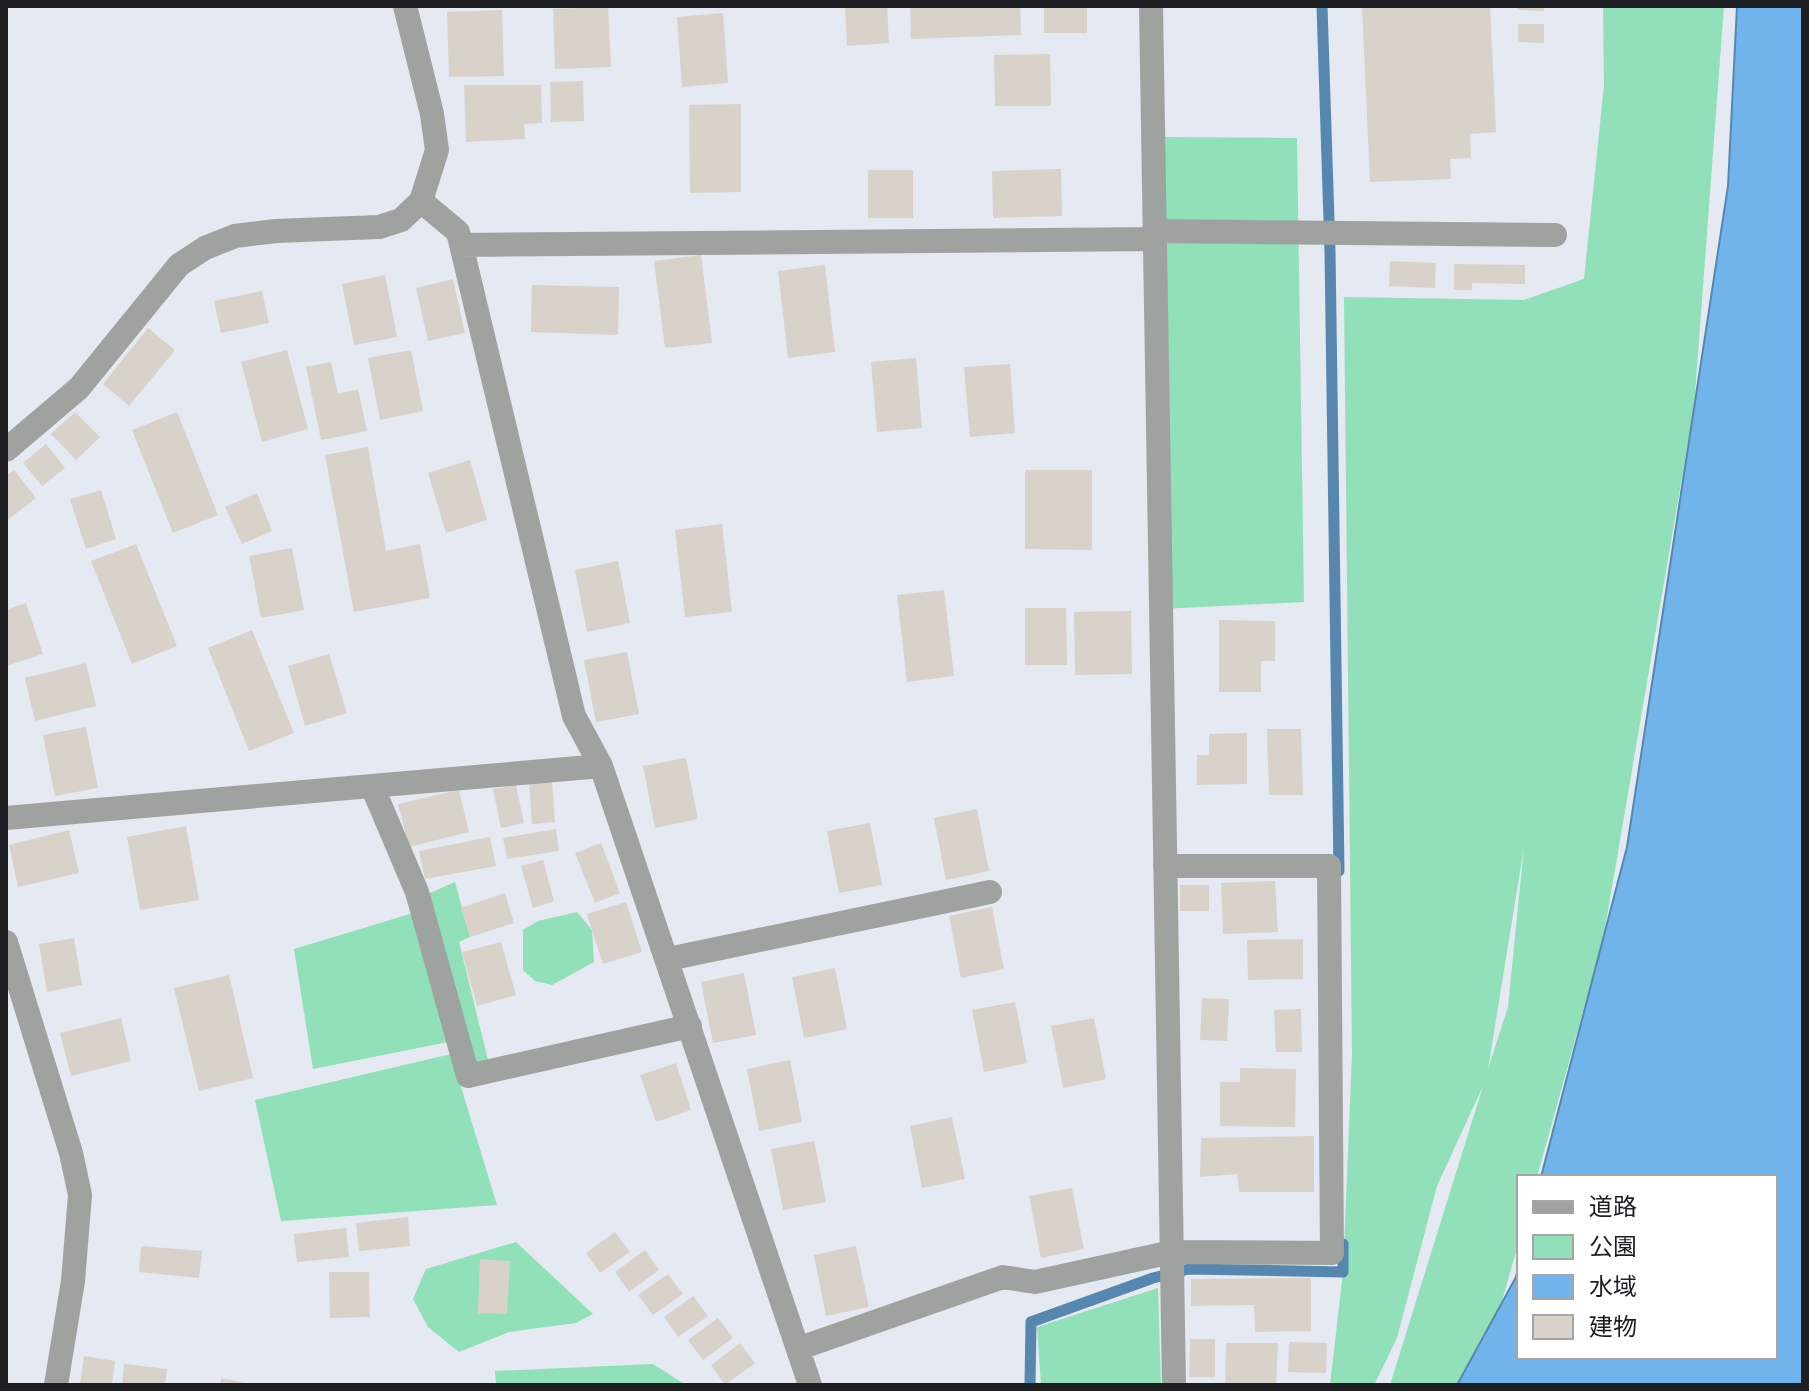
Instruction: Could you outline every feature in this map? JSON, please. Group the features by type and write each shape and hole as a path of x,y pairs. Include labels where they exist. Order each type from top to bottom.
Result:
{"street":[{"path":"6,450 79,388 179,265 205,248 235,236 276,231 379,227 401,220 421,201 437,150 432,114 405,6"},
{"path":"1151,6 1174,1385"},
{"path":"421,201 458,232 574,716 601,766 810,1385"},
{"path":"461,245 1155,235 1555,235"},
{"path":"6,818 601,766"},
{"path":"372,786 417,892 468,1076 690,1026"},
{"path":"800,1348 1003,1277 1035,1282 1172,1252 1332,1253 1329,866 1165,866"},
{"path":"668,959 990,892"},
{"path":"6,942 71,1153 80,1195 73,1281 56,1385"}],"green space":[{"path":"1603,6 1724,6 1694,407 1603,940 1538,1175 1517,1175 1517,1248 1502,1301 1465,1385 1390,1385 1483,1086 1437,1186 1397,1338 1374,1385 1330,1385 1343,1272 1352,1055 1344,297 1524,300 1584,279 1604,85","holes":["1524,847 1508,1007 1488,1069"]},
{"path":"1164,137 1297,138 1304,602 1161,609"},
{"path":"455,882 470,937 459,942 488,1060 468,1076 424,916 430,893"},
{"path":"577,912 592,930 594,962 552,985 535,981 523,970 523,930 538,921"},
{"path":"413,913 448,1042 313,1069 294,949"},
{"path":"451,1054 497,1205 281,1221 255,1100"},
{"path":"516,1242 593,1314 576,1323 509,1332 459,1352 428,1327 413,1299 426,1269"},
{"path":"1158,1288 1161,1385 1041,1385 1037,1327"},
{"path":"653,1364 686,1385 496,1385 495,1371"}],"water":[{"path":"1737,6 1803,6 1803,1385 1457,1385 1517,1272 1517,1359 1777,1359 1777,1175 1542,1175 1627,847 1728,186"}],"building":[{"path":"845,6 887,6 889,43 847,46"},
{"path":"910,6 1020,6 1021,35 911,39"},
{"path":"1044,6 1087,6 1087,33 1044,33"},
{"path":"1362,6 1490,6 1496,132 1470,134 1471,158 1450,159 1451,179 1370,182"},
{"path":"1517,6 1544,6 1544,11 1517,10"},
{"path":"608,7 611,67 555,69 553,9"},
{"path":"502,10 504,76 449,77 447,12"},
{"path":"723,13 728,83 682,87 677,17"},
{"path":"1518,24 1544,24 1544,43 1518,42"},
{"path":"1050,54 1051,106 995,106 994,55"},
{"path":"583,81 584,121 551,122 550,82"},
{"path":"464,85 541,85 542,123 524,124 525,139 466,142"},
{"path":"741,104 741,192 690,193 689,105"},
{"path":"1061,169 1062,216 993,218 992,171"},
{"path":"868,170 913,170 913,218 868,218"},
{"path":"701,255 712,343 665,348 654,261"},
{"path":"1390,261 1436,263 1435,288 1389,286"},
{"path":"1454,264 1525,265 1525,284 1472,283 1472,290 1454,290"},
{"path":"825,265 835,352 788,358 778,271"},
{"path":"385,275 397,337 354,345 342,284"},
{"path":"453,279 465,333 428,341 416,288"},
{"path":"532,285 619,287 618,335 531,332"},
{"path":"262,291 269,323 221,333 214,301"},
{"path":"148,328 175,350 129,406 103,384"},
{"path":"287,350 308,429 262,442 241,362"},
{"path":"411,350 423,411 380,420 368,358"},
{"path":"916,358 922,428 877,432 871,362"},
{"path":"331,362 338,394 358,389 367,431 321,440 306,367"},
{"path":"1010,364 1015,433 970,437 964,367"},
{"path":"75,412 100,437 76,460 51,434"},
{"path":"177,412 218,515 173,533 132,430"},
{"path":"46,444 65,468 42,486 23,463"},
{"path":"368,447 386,551 420,544 430,598 354,612 325,455"},
{"path":"470,460 487,520 446,533 428,473"},
{"path":"14,470 36,498 6,521 6,476"},
{"path":"1025,470 1092,470 1092,550 1025,549"},
{"path":"101,490 116,539 86,549 70,499"},
{"path":"257,493 272,531 242,544 225,507"},
{"path":"722,524 732,612 685,617 675,530"},
{"path":"136,544 177,646 132,664 91,561"},
{"path":"292,548 304,610 261,618 249,556"},
{"path":"618,561 630,623 587,632 575,570"},
{"path":"944,590 954,676 907,682 897,595"},
{"path":"26,603 43,654 6,666 6,610"},
{"path":"1025,608 1066,608 1067,665 1025,665"},
{"path":"1131,611 1132,674 1075,675 1074,612"},
{"path":"1219,620 1275,621 1275,661 1261,661 1261,692 1219,692"},
{"path":"252,630 294,733 249,751 208,648"},
{"path":"627,652 639,714 596,722 584,660"},
{"path":"329,654 347,713 305,726 288,666"},
{"path":"86,663 96,706 35,721 25,678"},
{"path":"86,727 98,788 55,796 43,735"},
{"path":"1267,729 1301,729 1303,795 1269,795"},
{"path":"1247,733 1247,784 1197,785 1197,755 1209,755 1209,734"},
{"path":"686,758 698,819 655,828 643,766"},
{"path":"552,781 555,822 532,824 529,783"},
{"path":"516,785 524,823 501,828 493,789"},
{"path":"459,790 469,832 409,847 398,804"},
{"path":"977,809 989,871 946,880 934,818"},
{"path":"870,823 882,885 839,893 827,831"},
{"path":"186,826 199,900 140,910 127,837"},
{"path":"556,829 559,851 507,859 503,838"},
{"path":"69,830 79,873 18,887 9,845"},
{"path":"490,837 496,866 425,879 419,851"},
{"path":"601,843 620,893 595,903 575,853"},
{"path":"543,860 554,901 533,908 521,866"},
{"path":"1275,881 1278,932 1223,934 1221,883"},
{"path":"1180,885 1209,885 1209,911 1180,911"},
{"path":"505,893 514,923 470,937 461,908"},
{"path":"626,902 642,952 603,964 587,914"},
{"path":"992,907 1004,969 961,978 949,916"},
{"path":"74,938 82,985 47,992 39,944"},
{"path":"1303,939 1303,979 1248,980 1247,940"},
{"path":"501,942 516,995 477,1006 462,952"},
{"path":"835,968 847,1029 804,1038 792,977"},
{"path":"744,973 756,1035 713,1043 701,982"},
{"path":"229,975 253,1078 199,1091 174,988"},
{"path":"1202,998 1229,999 1227,1041 1200,1040"},
{"path":"1015,1002 1027,1063 984,1072 972,1010"},
{"path":"1301,1009 1302,1052 1276,1052 1274,1010"},
{"path":"121,1018 131,1061 71,1076 60,1033"},
{"path":"1094,1018 1106,1079 1063,1088 1051,1026"},
{"path":"790,1060 802,1122 759,1131 747,1069"},
{"path":"676,1063 691,1110 656,1122 640,1075"},
{"path":"1240,1068 1296,1069 1295,1127 1220,1126 1220,1082 1240,1082"},
{"path":"952,1117 965,1179 922,1188 910,1126"},
{"path":"1314,1136 1314,1192 1239,1192 1237,1174 1200,1177 1201,1138"},
{"path":"814,1141 826,1202 783,1210 771,1149"},
{"path":"1072,1188 1084,1249 1041,1258 1029,1196"},
{"path":"408,1217 410,1246 359,1251 356,1223"},
{"path":"346,1228 349,1257 297,1262 294,1234"},
{"path":"615,1232 630,1252 600,1273 586,1253"},
{"path":"141,1246 202,1251 199,1278 139,1272"},
{"path":"856,1246 869,1307 826,1316 814,1255"},
{"path":"645,1250 659,1270 629,1292 615,1272"},
{"path":"480,1259 510,1261 507,1314 478,1313"},
{"path":"329,1272 369,1272 370,1317 330,1318"},
{"path":"668,1274 683,1294 653,1315 638,1295"},
{"path":"1311,1278 1311,1331 1255,1332 1254,1305 1191,1306 1191,1279"},
{"path":"693,1296 708,1316 678,1337 664,1317"},
{"path":"718,1318 733,1338 703,1360 688,1340"},
{"path":"1190,1339 1215,1339 1215,1377 1189,1377"},
{"path":"1289,1342 1327,1343 1326,1373 1288,1372"},
{"path":"740,1343 755,1363 725,1385 711,1365"},
{"path":"1226,1343 1278,1343 1276,1385 1225,1385"},
{"path":"84,1356 115,1361 112,1385 80,1385"},
{"path":"124,1364 167,1369 165,1385 122,1385"},
{"path":"221,1378 251,1384 251,1385 220,1385"}],"waterway":[{"path":"1322,6 1330,252 1339,871"},
{"path":"1030,1385 1031,1322 1153,1278 1189,1269 1343,1272 1343,1244"}]}
